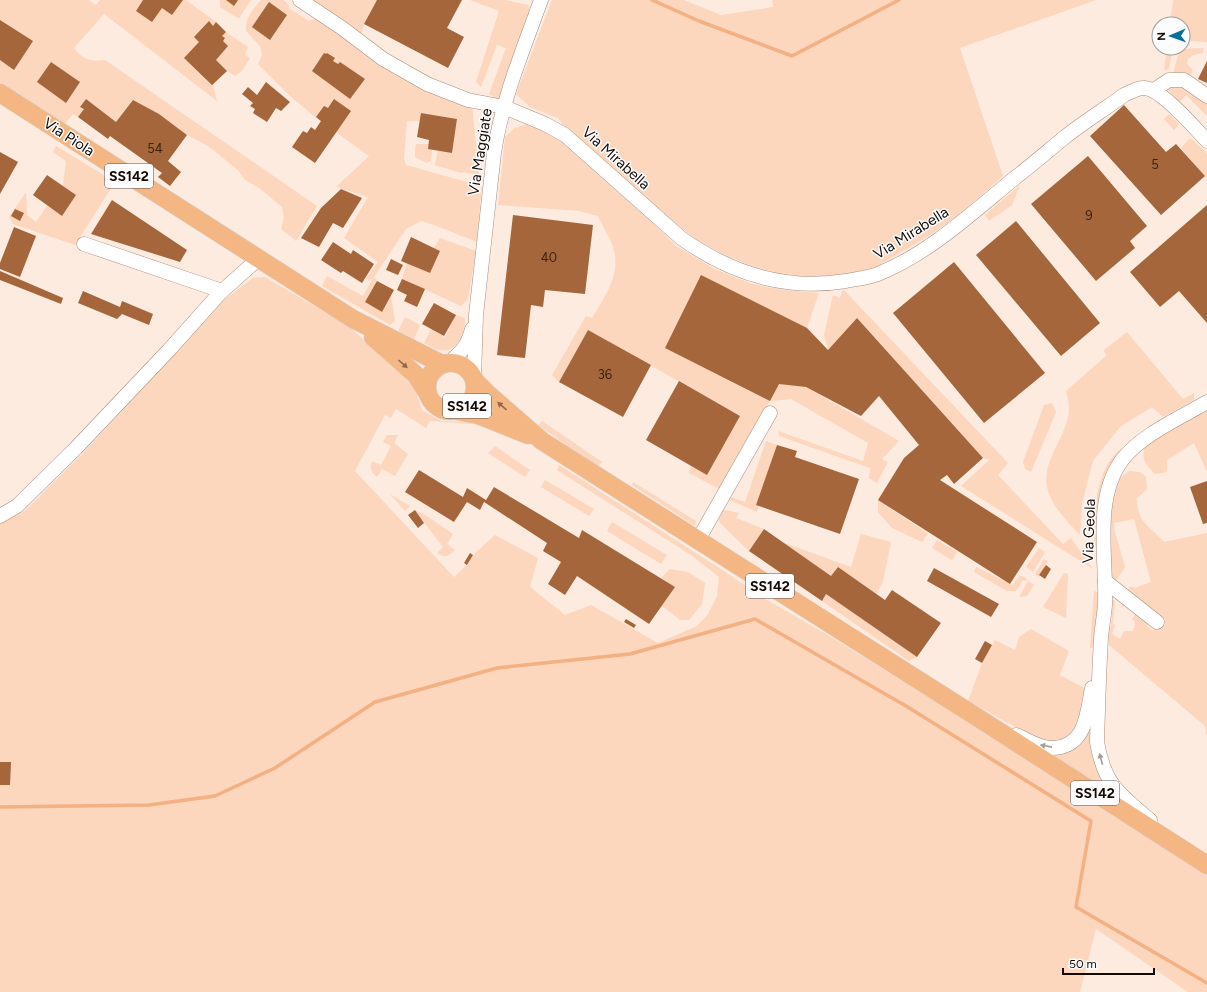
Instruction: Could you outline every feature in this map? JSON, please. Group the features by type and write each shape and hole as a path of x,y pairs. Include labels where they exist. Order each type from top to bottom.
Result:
{"main road":[{"name":"Via Piola","path":"0,94 258,259"},
{"name":"SS142","path":"258,259 353,320 446,363"},
{"name":"SS142","path":"353,320 416,375 427,392 430,400 438,408 445,411 457,411 478,415 542,441"},
{"name":"SS142","path":"427,392 427,381 435,368 446,363 457,363 464,366 470,371 474,379 488,394 542,441 983,721 1200,861"},
{"name":"SS142","path":"457,411 464,408 472,400 475,392 474,379"}],"street":[{"name":"Via Mirabella","path":"300,0 342,28 383,59 427,84 468,100 504,107 545,124 565,135 681,238 698,250 753,276 787,283 826,285 877,274 900,263 943,236 1066,136 1124,95 1135,89 1145,88 1154,90"},
{"name":"Via Maggiate","path":"474,379 476,316 498,128 541,0"},
{"path":"1207,96 1184,80 1169,80 1154,90 1162,96 1207,141"},
{"path":"84,244 222,291"},
{"path":"0,516 17,506 76,448 169,350 222,291 258,259"},
{"name":"Via Maggiate","path":"446,363 460,353 468,344 476,316"},
{"name":"Via Geola","path":"1200,861 1124,799 1111,784 1100,758 1097,742 1105,605 1104,528 1108,490 1114,472 1123,458 1151,434 1207,402"},
{"path":"698,540 770,413"},
{"path":"1105,581 1157,622"},
{"name":"Via Geola","path":"983,721 1038,745 1050,748 1072,742 1081,734 1086,723 1102,638"}],"shaded area":[{"path":"0,0 89,0 96,5 100,0 186,0 216,22 226,32 248,47 245,55 250,58 242,71 235,76 227,71 213,85 217,101 104,14 74,48 84,58 96,61 105,60 317,206 296,241 281,229 284,218 282,207 259,188 245,180 238,170 208,146 187,135 159,114 133,100 116,122 86,99 80,106 84,109 78,117 73,114 64,125 0,83"},
{"path":"220,0 251,0 239,18 220,7"},
{"path":"261,0 283,0 288,4 290,9 309,21 318,17 472,105 479,175 464,172 461,173 435,165 438,150 452,153 457,119 422,113 420,121 407,121 404,159 406,165 467,182 481,192 477,242 421,221 406,229 374,277 377,281 365,302 382,312 391,295 395,321 390,325 322,286 327,276 363,296 373,278 369,281 366,279 378,262 344,238 368,197 336,187 369,156 319,120 291,97 258,64 262,55 260,46 246,31 246,26 252,11"},
{"path":"307,0 377,0 364,24 361,35 387,53 433,78 444,86 429,82"},
{"path":"470,0 506,0 528,5 531,12 500,99 489,94 506,48 497,45 481,87 476,82 499,11"},
{"path":"552,0 684,0 721,15 773,7 772,0 1096,0 960,48 1003,176 960,214 930,235 878,266 854,274 830,278 804,278 757,268 722,254 697,240 584,152 558,118 530,107 516,94"},
{"path":"1173,0 1207,0 1207,42 1191,41 1191,16 1171,16"},
{"path":"1204,48 1203,53 1193,55 1188,59 1187,64 1192,69 1192,73 1189,77 1173,75 1178,56 1191,56 1191,49"},
{"path":"1166,56 1171,56 1169,69 1164,70"},
{"path":"1181,84 1207,102 1207,116 1186,95 1179,102 1168,90"},
{"path":"1169,114 1179,124 1174,130 1164,119"},
{"path":"528,124 546,131 566,145 653,223 676,246 715,269 752,284 784,290 819,293 807,328 794,380 899,441 882,459 888,462 877,483 869,478 870,468 779,436 778,431 863,461 868,443 791,399 770,401 719,489 689,473 691,465 740,416 588,330 559,382 552,375 586,316 592,318 607,293 614,275 615,257 612,243 598,216 579,211 498,205 505,137 515,128"},
{"path":"1190,138 1207,153 1207,178 1181,148"},
{"path":"416,144 429,144 432,149 431,161 427,163 415,157"},
{"path":"56,146 115,182 75,245 13,224 9,217 26,192 27,215 36,222 47,206 62,215 76,195 63,186 66,161 53,152"},
{"path":"1020,185 1012,205 989,221 985,215"},
{"path":"440,238 476,251 468,299 461,306 402,279 407,263 430,273 440,251 434,248"},
{"path":"265,277 348,326 413,382 422,410 441,421 470,422 485,425 430,421 426,428 396,409 391,418 385,415 355,471 454,577 467,565 473,555 495,535 538,558 530,587 565,615 591,605 658,643 697,626 708,614 717,596 719,577 691,555 557,470 559,465 757,594 833,638 1061,779 1114,817 1207,873 1207,992 1188,992 1096,929 1080,992 0,992 0,523 26,510 83,453 224,300 253,278"},
{"path":"843,289 1008,463 998,475 1063,544 1071,538 1093,569 961,486 989,460 983,458 857,318 828,350 824,335 833,295 840,298"},
{"path":"456,315 465,318 465,324 462,336 455,346 451,349 438,350 424,343 431,329 445,337"},
{"path":"405,317 420,325 414,339 398,331"},
{"path":"1127,332 1183,399 1194,393 1194,400 1163,417 1152,407 1120,427 1093,461 1082,504 1080,535 1059,512 1050,496 1047,485 1049,464 1067,422 1069,409 1066,391 1106,356 1104,350"},
{"path":"1052,403 1056,412 1031,472 1025,469 1023,462 1044,405"},
{"path":"1207,409 1207,472 1194,443 1167,460 1167,471 1155,474 1144,460 1144,452 1147,442"},
{"path":"542,421 602,462 598,467 538,425"},
{"path":"387,435 398,435 394,443 408,454 395,476 382,469 377,477 372,470 371,464 372,461 381,465 391,446 383,442"},
{"path":"766,441 777,445 756,505 759,506 757,512 727,499 728,496 745,502"},
{"path":"495,446 530,470 525,477 488,453"},
{"path":"1121,449 1122,451 1097,548 1094,545 1095,520 1101,480 1112,458"},
{"path":"1130,471 1140,472 1146,477 1147,489 1137,498 1139,513 1145,523 1164,542 1207,533 1207,735 1205,726 1109,645 1108,628 1111,627 1113,600 1115,601 1113,624 1115,626 1112,634 1120,639 1124,631 1132,631 1134,629 1135,622 1132,619 1137,612 1150,621 1146,625 1153,631 1161,621 1125,593 1131,586 1134,588 1151,582 1134,519 1114,523 1115,532 1125,567 1114,584 1110,579 1109,525 1112,497 1116,485 1122,476"},
{"path":"545,480 594,509 589,516 541,487"},
{"path":"633,482 696,521 695,526 632,485"},
{"path":"390,494 410,506 405,511"},
{"path":"878,500 928,534 922,542 892,528 878,512"},
{"path":"720,509 739,513 736,518 764,529 749,551 720,523"},
{"path":"415,510 427,516 453,534 447,544 455,550 453,552 444,556 437,553 443,547"},
{"path":"612,522 667,555 661,564 607,531"},
{"path":"861,534 891,542 883,581 877,594 838,567 831,576 782,542 851,567"},
{"path":"937,540 957,552 952,560 932,548"},
{"path":"1039,548 1045,552 1033,572 1026,567"},
{"path":"1044,559 1048,561 1039,577 1035,574"},
{"path":"976,567 1013,585 1019,576 1027,579 1026,581 1023,580 1016,591 1007,591 974,572"},
{"path":"670,569 688,572 705,583 702,604 689,620 680,620 662,606 674,587 661,578"},
{"path":"1064,573 1068,574 1066,618 1043,607"},
{"path":"1028,581 1034,585 1027,596 1019,597"},
{"path":"1094,591 1102,594 1094,648 1090,648"},
{"path":"826,594 917,657 909,661 822,601"},
{"path":"1122,598 1138,610 1137,612 1125,603 1122,608"},
{"path":"1031,629 1069,651 1060,675 1086,689 1085,706 1073,734 1062,739 1049,742 1034,737 968,701 982,663 995,640 1015,650 1019,637"},
{"path":"1090,723 1123,804 1041,752"}],"building":[{"path":"143,0 183,0 172,15 162,8 152,22 136,11"},
{"path":"226,0 238,0 234,6"},
{"path":"377,0 462,0 447,28 464,37 448,68 364,24"},
{"path":"269,2 287,15 270,40 252,27"},
{"path":"0,20 33,41 14,70 0,60"},
{"path":"209,21 213,26 216,22 226,32 222,36 225,38 223,41 228,46 216,60 227,71 212,85 184,58 199,42 194,37"},
{"path":"324,53 327,53 335,58 333,61 338,64 340,62 365,79 350,99 312,71"},
{"path":"1207,61 1207,83 1198,79"},
{"path":"51,62 80,82 66,103 37,82"},
{"path":"266,82 290,102 281,111 276,108 267,122 253,113 255,109 250,106 253,103 242,94 248,87 257,95"},
{"path":"86,99 116,122 133,100 159,114 187,135 168,161 181,172 170,186 158,177 162,173 110,136 108,139 78,117 84,109 80,107"},
{"path":"334,99 351,111 315,163 292,147 303,131 307,133 311,127 315,130 321,121 316,117 324,106 328,108"},
{"path":"1124,105 1166,152 1176,144 1205,176 1161,215 1090,136"},
{"path":"421,113 457,119 452,153 428,149 429,140 417,137"},
{"path":"0,152 18,162 0,194"},
{"path":"1088,156 1147,226 1130,241 1135,248 1096,281 1031,204"},
{"path":"47,175 76,195 62,216 33,195"},
{"path":"341,189 362,198 343,228 333,223 319,247 301,238 321,208"},
{"path":"112,200 187,250 180,262 91,234"},
{"path":"1207,205 1207,323 1179,291 1160,307 1130,272"},
{"path":"15,209 24,213 20,221 11,216"},
{"path":"513,215 593,225 585,294 545,290 543,307 531,305 525,358 497,355"},
{"path":"1016,221 1100,323 1061,356 976,255"},
{"path":"14,227 36,236 20,277 0,269 0,263"},
{"path":"411,237 440,251 430,273 401,261"},
{"path":"333,242 351,254 353,250 374,264 362,283 343,271 341,273 321,260"},
{"path":"391,259 403,265 398,275 386,270"},
{"path":"954,262 1045,373 984,423 893,313"},
{"path":"0,271 63,298 61,304 0,280"},
{"path":"701,275 807,328 828,350 857,318 983,458 954,484 947,475 940,480 1037,542 1010,584 878,500 904,458 919,445 879,396 861,416 806,387 779,384 770,401 665,348"},
{"path":"402,279 425,289 417,307 404,301 407,295 397,290"},
{"path":"377,281 394,290 382,312 365,302"},
{"path":"83,291 120,307 122,301 153,314 149,325 122,314 117,319 78,303"},
{"path":"434,303 456,315 444,336 422,324"},
{"path":"588,330 651,365 623,417 559,382"},
{"path":"679,381 740,416 707,475 646,440"},
{"path":"777,445 797,451 795,457 859,479 840,534 756,505"},
{"path":"419,470 463,497 467,488 486,500 494,487 579,538 582,530 675,587 649,624 577,576 565,595 548,584 561,562 543,551 547,543 484,502 480,510 467,502 454,522 405,492"},
{"path":"1207,481 1207,523 1203,524 1190,487"},
{"path":"415,510 424,523 418,528 408,515"},
{"path":"764,529 831,576 838,567 885,600 892,590 941,623 917,657 826,594 822,601 749,551"},
{"path":"470,553 473,555 467,565 464,563"},
{"path":"1046,565 1051,569 1045,579 1039,575"},
{"path":"934,568 999,604 991,617 927,581"},
{"path":"626,619 636,625 634,628 624,622"},
{"path":"985,641 992,645 982,663 975,659"},
{"path":"0,762 11,762 10,785 0,785"}],"waterway":[{"path":"652,0 699,21 792,56 899,0"},
{"path":"0,807 149,805 215,796 275,768 375,702 497,668 630,654 755,619 906,706 1091,821 1076,907 1207,983"}]}
